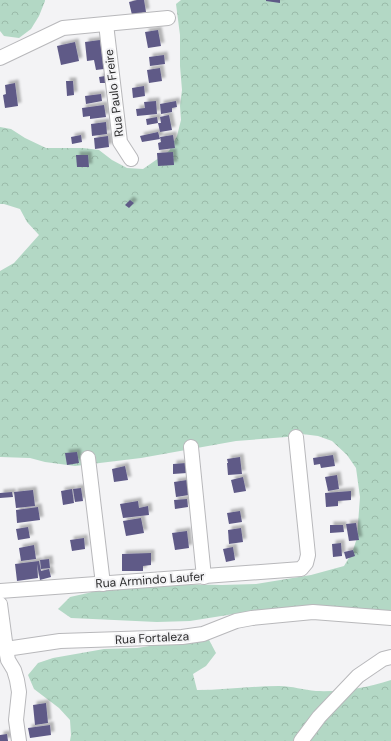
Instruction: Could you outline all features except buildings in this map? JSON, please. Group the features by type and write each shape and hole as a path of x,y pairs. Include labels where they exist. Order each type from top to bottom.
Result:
{"street":[{"path":"0,58 63,28 168,18"},
{"name":"Rua Paulo Freire","path":"106,24 120,142 131,159"},
{"name":"Rua Armindo Laufer","path":"0,591 300,569 306,563 308,555 296,437"},
{"path":"191,447 204,577"},
{"path":"88,458 103,584"},
{"path":"0,604 8,660 14,670 19,692 16,720 19,741"},
{"name":"Rua Fortaleza","path":"6,649 60,642 182,637 203,634 236,621 313,612 391,618"},
{"path":"301,741 319,716 358,676 383,659 391,657"}],"green space":[{"path":"0,0 45,1 39,16 31,29 19,38 4,36 0,31"},
{"path":"181,0 391,0 391,614 240,613 190,621 157,622 71,618 58,609 70,597 102,589 170,584 256,584 311,575 344,566 352,553 357,538 360,497 356,468 347,455 332,441 318,436 302,434 286,437 236,441 141,458 75,466 45,462 30,458 0,457 0,271 14,263 39,235 27,222 20,209 0,204 0,127 11,129 25,138 46,148 83,148 99,150 112,160 127,168 143,169 169,151 177,136 181,120 180,106 182,90 180,35 176,4"},
{"path":"208,638 216,653 206,666 193,674 197,690 279,686 316,691 335,691 363,687 391,680 391,741 70,741 70,720 59,708 34,689 28,675 38,663 53,658 104,649 137,648"}]}
